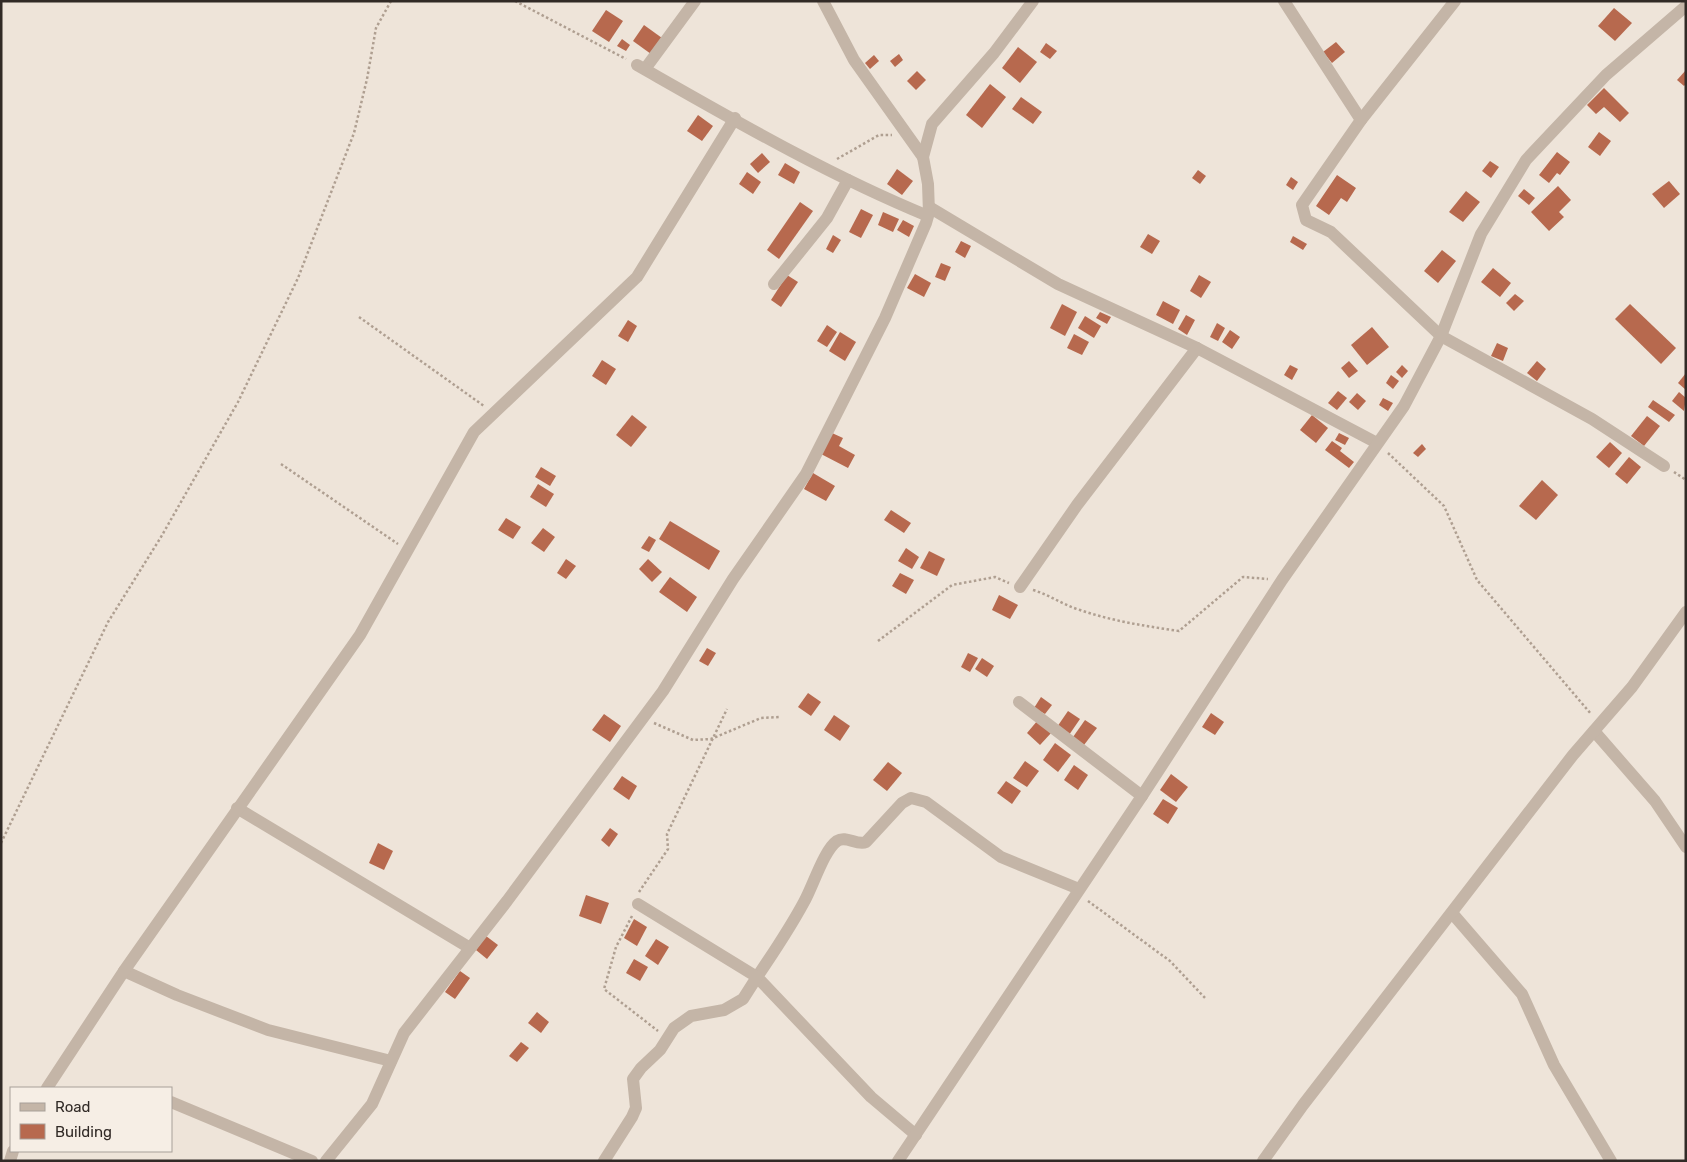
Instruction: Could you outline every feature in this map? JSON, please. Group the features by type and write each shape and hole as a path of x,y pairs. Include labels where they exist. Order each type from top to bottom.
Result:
{"street":[{"path":"695,1 641,67 883,198 929,211 1058,284 1197,348 1377,443"},
{"path":"823,1 854,60 923,157"},
{"path":"326,1161 372,1104 404,1033 663,691 733,580 806,474 885,318 929,211 928,184 923,157 932,124 994,53 1033,1"},
{"path":"1284,1 1361,120"},
{"path":"1455,1 1361,120 1302,206 1306,220 1331,232 1441,336 1592,420 1664,466"},
{"path":"898,1161 1142,796 1282,580 1404,406 1441,336 1481,234 1526,160 1606,75 1686,6"},
{"path":"48,1087 124,971 360,635 474,432 637,277 735,118"},
{"path":"774,284 826,218 848,180"},
{"path":"1020,587 1077,505 1197,348"},
{"path":"1264,1161 1303,1105 1597,728 1632,687 1686,612"},
{"path":"1019,702 1142,796"},
{"path":"1597,728 1655,801 1686,847"},
{"path":"604,1161 632,1118 636,1108 633,1079 674,1028 691,1016 724,1010 743,998 805,901 830,849 838,840 843,839 860,845 866,842 902,803 911,798 926,802 1001,857 1077,891"},
{"path":"237,808 470,948"},
{"path":"638,904 757,976 871,1097 916,1134"},
{"path":"1452,913 1522,994 1554,1065 1611,1161"},
{"path":"124,971 177,995 268,1030 391,1061"},
{"path":"172,1102 312,1161"}],"path":[{"path":"1,843 108,622 161,537 238,402 298,278 354,133 367,79 376,28 391,1"},
{"path":"515,1 641,67"},
{"path":"823,167 879,135 906,134"},
{"path":"359,317 494,413"},
{"path":"1377,443 1444,506 1477,580 1597,728"},
{"path":"281,464 407,550"},
{"path":"878,641 952,585 995,577 1020,587 1048,594 1077,610 1121,622 1179,631 1243,577 1282,580"},
{"path":"667,1038 604,989 616,947 638,904 638,895 668,849 667,834 727,709"},
{"path":"643,718 693,740 711,739 761,718 779,717"},
{"path":"1077,891 1170,961 1206,999"}],"building":[{"path":"1614,8 1632,23 1615,41 1598,26"},
{"path":"606,10 623,21 609,42 592,31"},
{"path":"644,25 662,38 651,54 633,41"},
{"path":"622,39 630,45 626,51 617,46"},
{"path":"1336,42 1345,52 1332,63 1323,52"},
{"path":"1046,43 1057,51 1050,59 1040,52"},
{"path":"1018,47 1037,62 1020,83 1002,68"},
{"path":"899,54 903,60 895,67 890,61"},
{"path":"874,55 879,61 870,69 865,63"},
{"path":"1686,70 1686,84 1684,86 1677,80"},
{"path":"917,71 926,80 916,90 907,81"},
{"path":"990,84 1006,97 982,128 966,115"},
{"path":"1604,88 1629,113 1620,122 1604,107 1596,114 1587,105"},
{"path":"1021,97 1042,112 1033,124 1012,109"},
{"path":"698,115 713,126 702,141 687,131"},
{"path":"1599,132 1611,141 1600,156 1588,147"},
{"path":"1557,152 1570,162 1560,175 1557,173 1549,183 1539,175"},
{"path":"762,153 770,162 758,173 750,164"},
{"path":"1490,161 1499,167 1491,178 1482,171"},
{"path":"785,163 800,172 794,184 778,175"},
{"path":"897,169 913,181 902,195 887,184"},
{"path":"1198,170 1206,176 1200,184 1192,178"},
{"path":"747,172 761,182 753,194 739,184"},
{"path":"1337,175 1356,188 1347,202 1341,198 1329,215 1316,206"},
{"path":"1291,177 1298,182 1293,190 1286,185"},
{"path":"1669,181 1680,194 1664,208 1652,194"},
{"path":"1558,186 1571,200 1559,212 1564,217 1549,231 1531,212"},
{"path":"1524,189 1535,198 1529,205 1518,196"},
{"path":"1466,191 1480,202 1463,222 1449,212"},
{"path":"800,202 813,211 779,259 767,250"},
{"path":"861,209 873,215 861,238 849,232"},
{"path":"883,212 899,219 893,232 878,225"},
{"path":"903,220 914,226 909,237 897,230"},
{"path":"1148,234 1160,241 1152,254 1140,247"},
{"path":"833,235 841,240 833,253 826,249"},
{"path":"1293,236 1307,244 1303,250 1290,242"},
{"path":"961,241 971,246 965,258 955,252"},
{"path":"1442,250 1456,261 1438,283 1424,271"},
{"path":"941,263 951,267 945,281 935,277"},
{"path":"1493,268 1511,283 1500,297 1481,282"},
{"path":"915,274 931,283 924,297 907,288"},
{"path":"787,275 798,282 781,307 771,300"},
{"path":"1199,275 1211,282 1201,298 1190,291"},
{"path":"1515,294 1524,301 1514,311 1506,303"},
{"path":"1163,301 1180,310 1173,324 1156,315"},
{"path":"1062,304 1077,312 1065,336 1050,328"},
{"path":"1630,304 1676,348 1661,364 1615,319"},
{"path":"1100,312 1111,317 1107,324 1096,318"},
{"path":"1186,315 1195,320 1187,335 1178,329"},
{"path":"1085,316 1101,326 1094,338 1078,328"},
{"path":"628,320 637,326 628,342 618,336"},
{"path":"1217,323 1225,328 1218,341 1210,337"},
{"path":"827,325 837,332 827,347 817,341"},
{"path":"1372,327 1389,347 1367,365 1351,345"},
{"path":"1230,330 1240,337 1232,349 1222,342"},
{"path":"840,332 856,342 845,361 829,351"},
{"path":"1074,334 1089,342 1082,355 1067,348"},
{"path":"1497,343 1508,348 1503,361 1491,356"},
{"path":"602,360 616,369 606,385 592,376"},
{"path":"1349,361 1358,371 1349,378 1341,368"},
{"path":"1537,361 1546,369 1537,381 1527,373"},
{"path":"1290,365 1298,369 1292,380 1284,375"},
{"path":"1402,365 1408,371 1402,378 1396,372"},
{"path":"1686,373 1686,390 1678,383"},
{"path":"1391,375 1399,381 1393,389 1386,383"},
{"path":"1338,391 1347,398 1337,410 1328,403"},
{"path":"1679,392 1686,398 1684,411 1672,401"},
{"path":"1357,393 1366,401 1358,410 1349,402"},
{"path":"1383,398 1393,403 1388,411 1379,405"},
{"path":"1653,400 1675,415 1669,422 1648,407"},
{"path":"632,415 647,427 631,447 616,435"},
{"path":"1312,415 1328,428 1316,443 1300,430"},
{"path":"1647,416 1660,426 1644,446 1631,436"},
{"path":"832,433 843,438 839,446 855,455 848,468 821,454"},
{"path":"1339,433 1349,438 1345,445 1335,440"},
{"path":"1332,441 1342,448 1340,451 1354,462 1349,468 1325,450"},
{"path":"1610,442 1622,453 1609,468 1596,457"},
{"path":"1422,444 1426,449 1418,457 1413,453"},
{"path":"1629,457 1641,467 1627,484 1615,474"},
{"path":"541,467 556,476 550,486 535,477"},
{"path":"813,473 835,486 826,501 804,489"},
{"path":"1542,480 1558,495 1536,520 1519,506"},
{"path":"538,484 554,494 546,507 530,497"},
{"path":"891,510 911,523 904,533 884,520"},
{"path":"506,518 521,527 513,539 498,530"},
{"path":"670,521 720,551 709,570 659,539"},
{"path":"543,528 555,537 544,552 531,543"},
{"path":"649,536 656,540 649,552 641,548"},
{"path":"906,548 919,557 912,569 898,561"},
{"path":"929,551 945,559 937,576 920,568"},
{"path":"566,559 576,566 566,579 557,573"},
{"path":"648,559 662,572 652,582 639,569"},
{"path":"900,573 914,580 906,594 892,586"},
{"path":"670,577 697,597 687,612 659,592"},
{"path":"999,595 1018,605 1010,619 992,610"},
{"path":"707,648 716,653 708,666 699,661"},
{"path":"968,653 978,658 970,672 961,667"},
{"path":"982,658 994,666 987,677 975,669"},
{"path":"808,693 821,702 811,716 798,707"},
{"path":"1041,697 1052,705 1045,714 1034,708"},
{"path":"1068,711 1080,719 1069,735 1057,727"},
{"path":"1211,713 1224,722 1215,735 1202,727"},
{"path":"604,714 621,726 610,742 592,730"},
{"path":"834,715 850,726 840,741 824,730"},
{"path":"1038,720 1052,732 1040,745 1027,733"},
{"path":"1085,720 1097,728 1084,745 1073,737"},
{"path":"1055,743 1071,755 1058,772 1043,760"},
{"path":"1025,761 1039,771 1027,787 1013,778"},
{"path":"888,762 902,773 887,791 873,780"},
{"path":"1074,765 1088,775 1078,790 1064,780"},
{"path":"1171,774 1188,787 1176,802 1160,790"},
{"path":"622,776 637,786 629,800 613,789"},
{"path":"1006,781 1021,791 1012,804 997,793"},
{"path":"1163,799 1178,808 1168,824 1153,814"},
{"path":"610,828 618,834 609,847 601,840"},
{"path":"378,843 393,851 384,870 369,863"},
{"path":"586,895 609,903 601,924 579,916"},
{"path":"634,919 647,927 637,946 624,938"},
{"path":"486,936 498,945 487,959 476,950"},
{"path":"656,939 669,947 658,965 645,956"},
{"path":"634,959 648,967 640,981 626,973"},
{"path":"460,971 470,978 455,999 445,992"},
{"path":"537,1012 549,1022 541,1033 528,1023"},
{"path":"521,1042 529,1048 517,1062 509,1056"}]}
